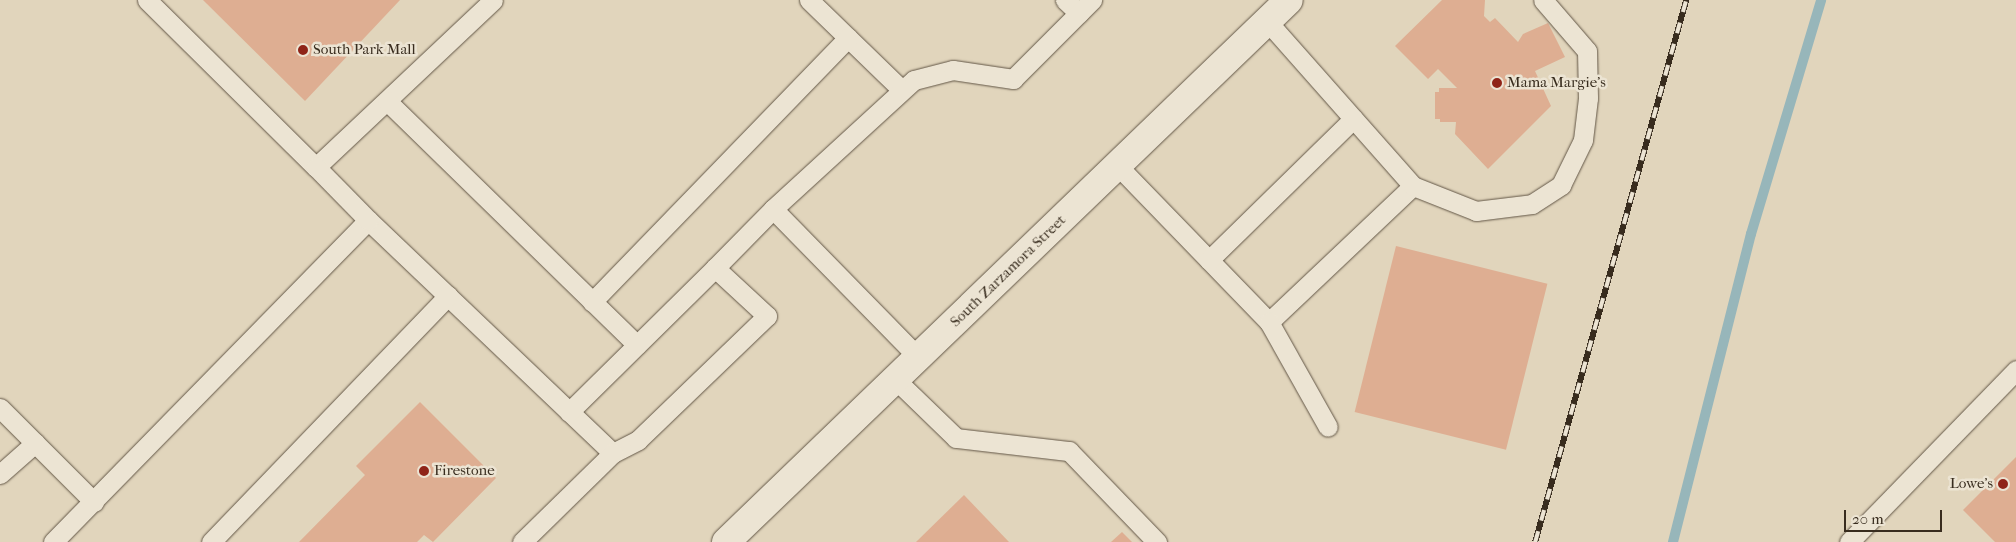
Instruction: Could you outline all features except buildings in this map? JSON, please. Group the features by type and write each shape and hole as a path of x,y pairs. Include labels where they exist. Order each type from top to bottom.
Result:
{"main road":[{"name":"South Zarzamora Street","path":"726,542 1288,0"}],"lane":[{"path":"147,0 368,220 613,453"},
{"path":"316,167 493,0"},
{"path":"809,0 902,90"},
{"path":"569,412 773,209 914,80 954,70 1013,78 1085,7 1065,0"},
{"path":"1267,21 1413,186 1476,211 1532,204 1561,185 1582,140 1588,98 1587,51 1544,0"},
{"path":"592,302 848,38"},
{"path":"387,101 637,345"},
{"path":"1209,260 1353,118"},
{"path":"1117,165 1269,322 1328,427"},
{"path":"1269,322 1413,186"},
{"path":"773,209 918,357"},
{"path":"53,542 368,220"},
{"path":"522,542 613,453 638,440 767,316 715,268"},
{"path":"211,542 448,296"},
{"path":"1848,542 2016,370"},
{"path":"895,379 956,438 1069,451 1157,542"},
{"path":"0,408 94,502"},
{"path":"0,474 35,443"}],"waterway":[{"path":"1673,542 1751,234 1821,0"}],"railway":[{"path":"1535,542 1686,0"}],"place":[{"name":"South Park Mall","path":"303,50"},
{"name":"Mama Margie's","path":"1497,83"},
{"name":"Firestone","path":"424,471"},
{"name":"Lowe's","path":"2003,484"}]}
